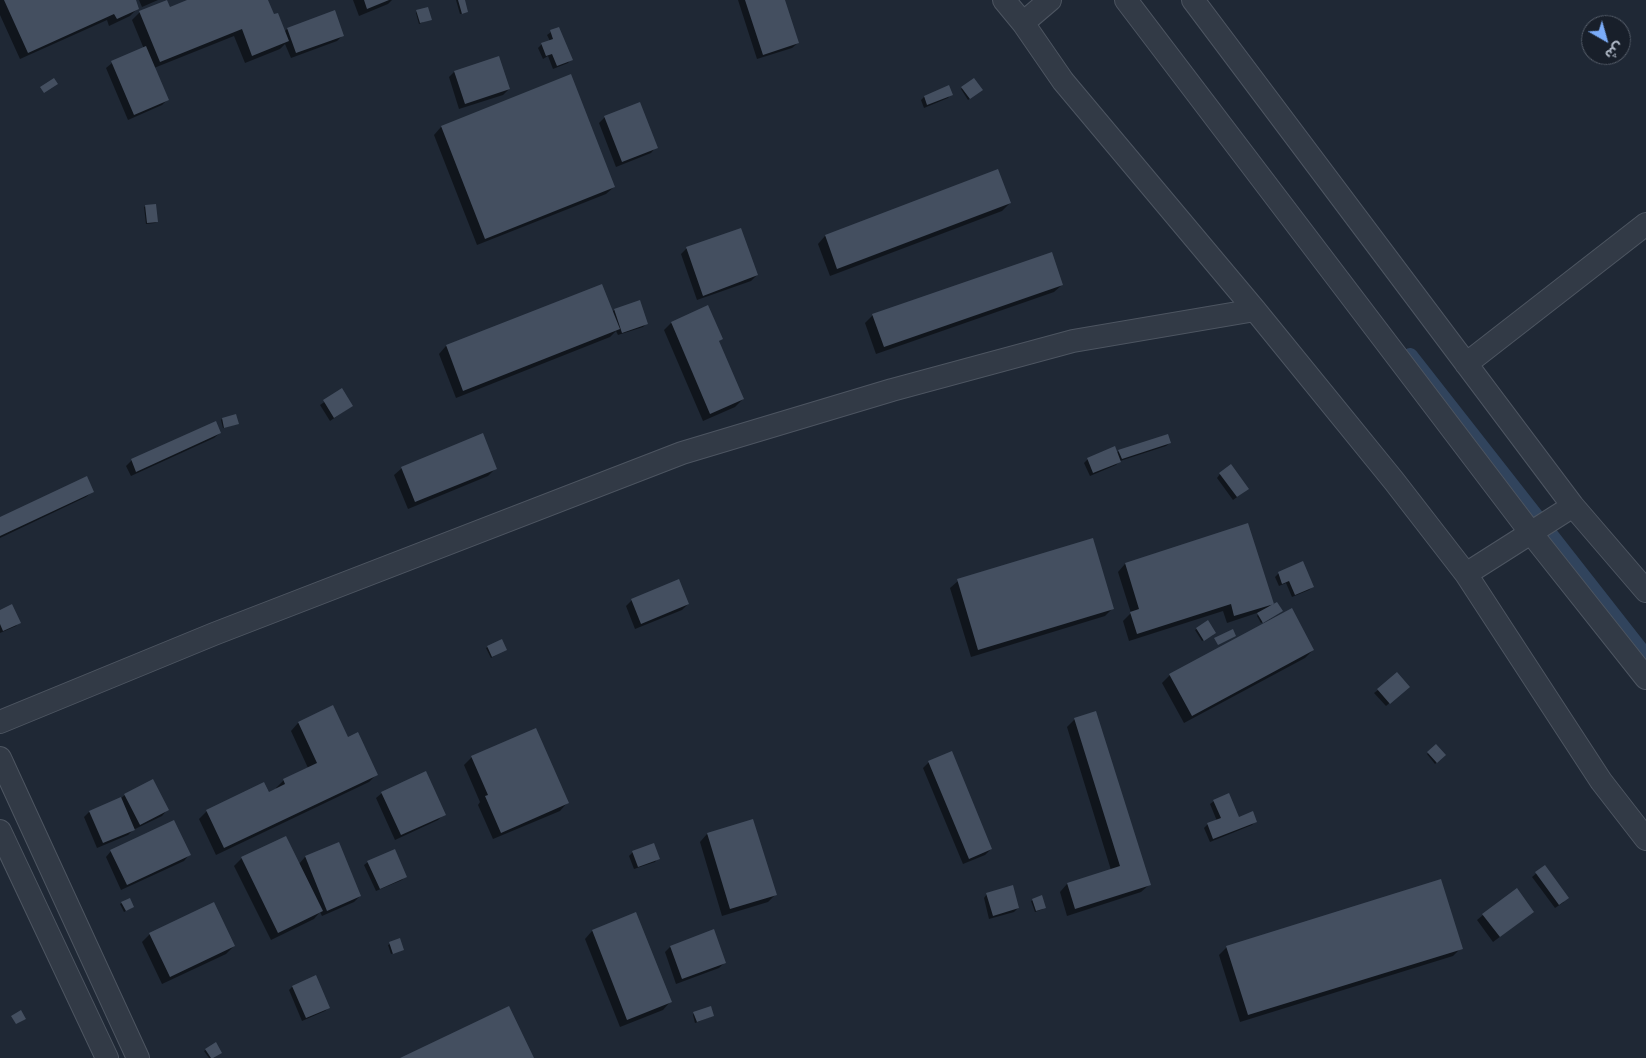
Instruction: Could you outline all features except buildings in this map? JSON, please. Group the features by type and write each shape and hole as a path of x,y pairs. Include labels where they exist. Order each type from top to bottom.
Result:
{"street":[{"path":"1004,0 1023,23 1063,81 1255,310 1394,481 1466,574 1601,781 1646,839"},
{"path":"1023,23 1050,0"},
{"path":"1126,0 1530,534 1646,678"},
{"path":"1193,0 1573,506 1646,591"},
{"path":"1466,364 1646,224"},
{"path":"0,722 214,634 682,453 892,390 1072,341 1255,310"},
{"path":"1466,574 1573,506"},
{"path":"0,758 138,1058"},
{"path":"0,831 107,1058"},
{"path":"93,1027 119,1017"}],"waterway":[{"path":"1410,356 1646,657"}]}
